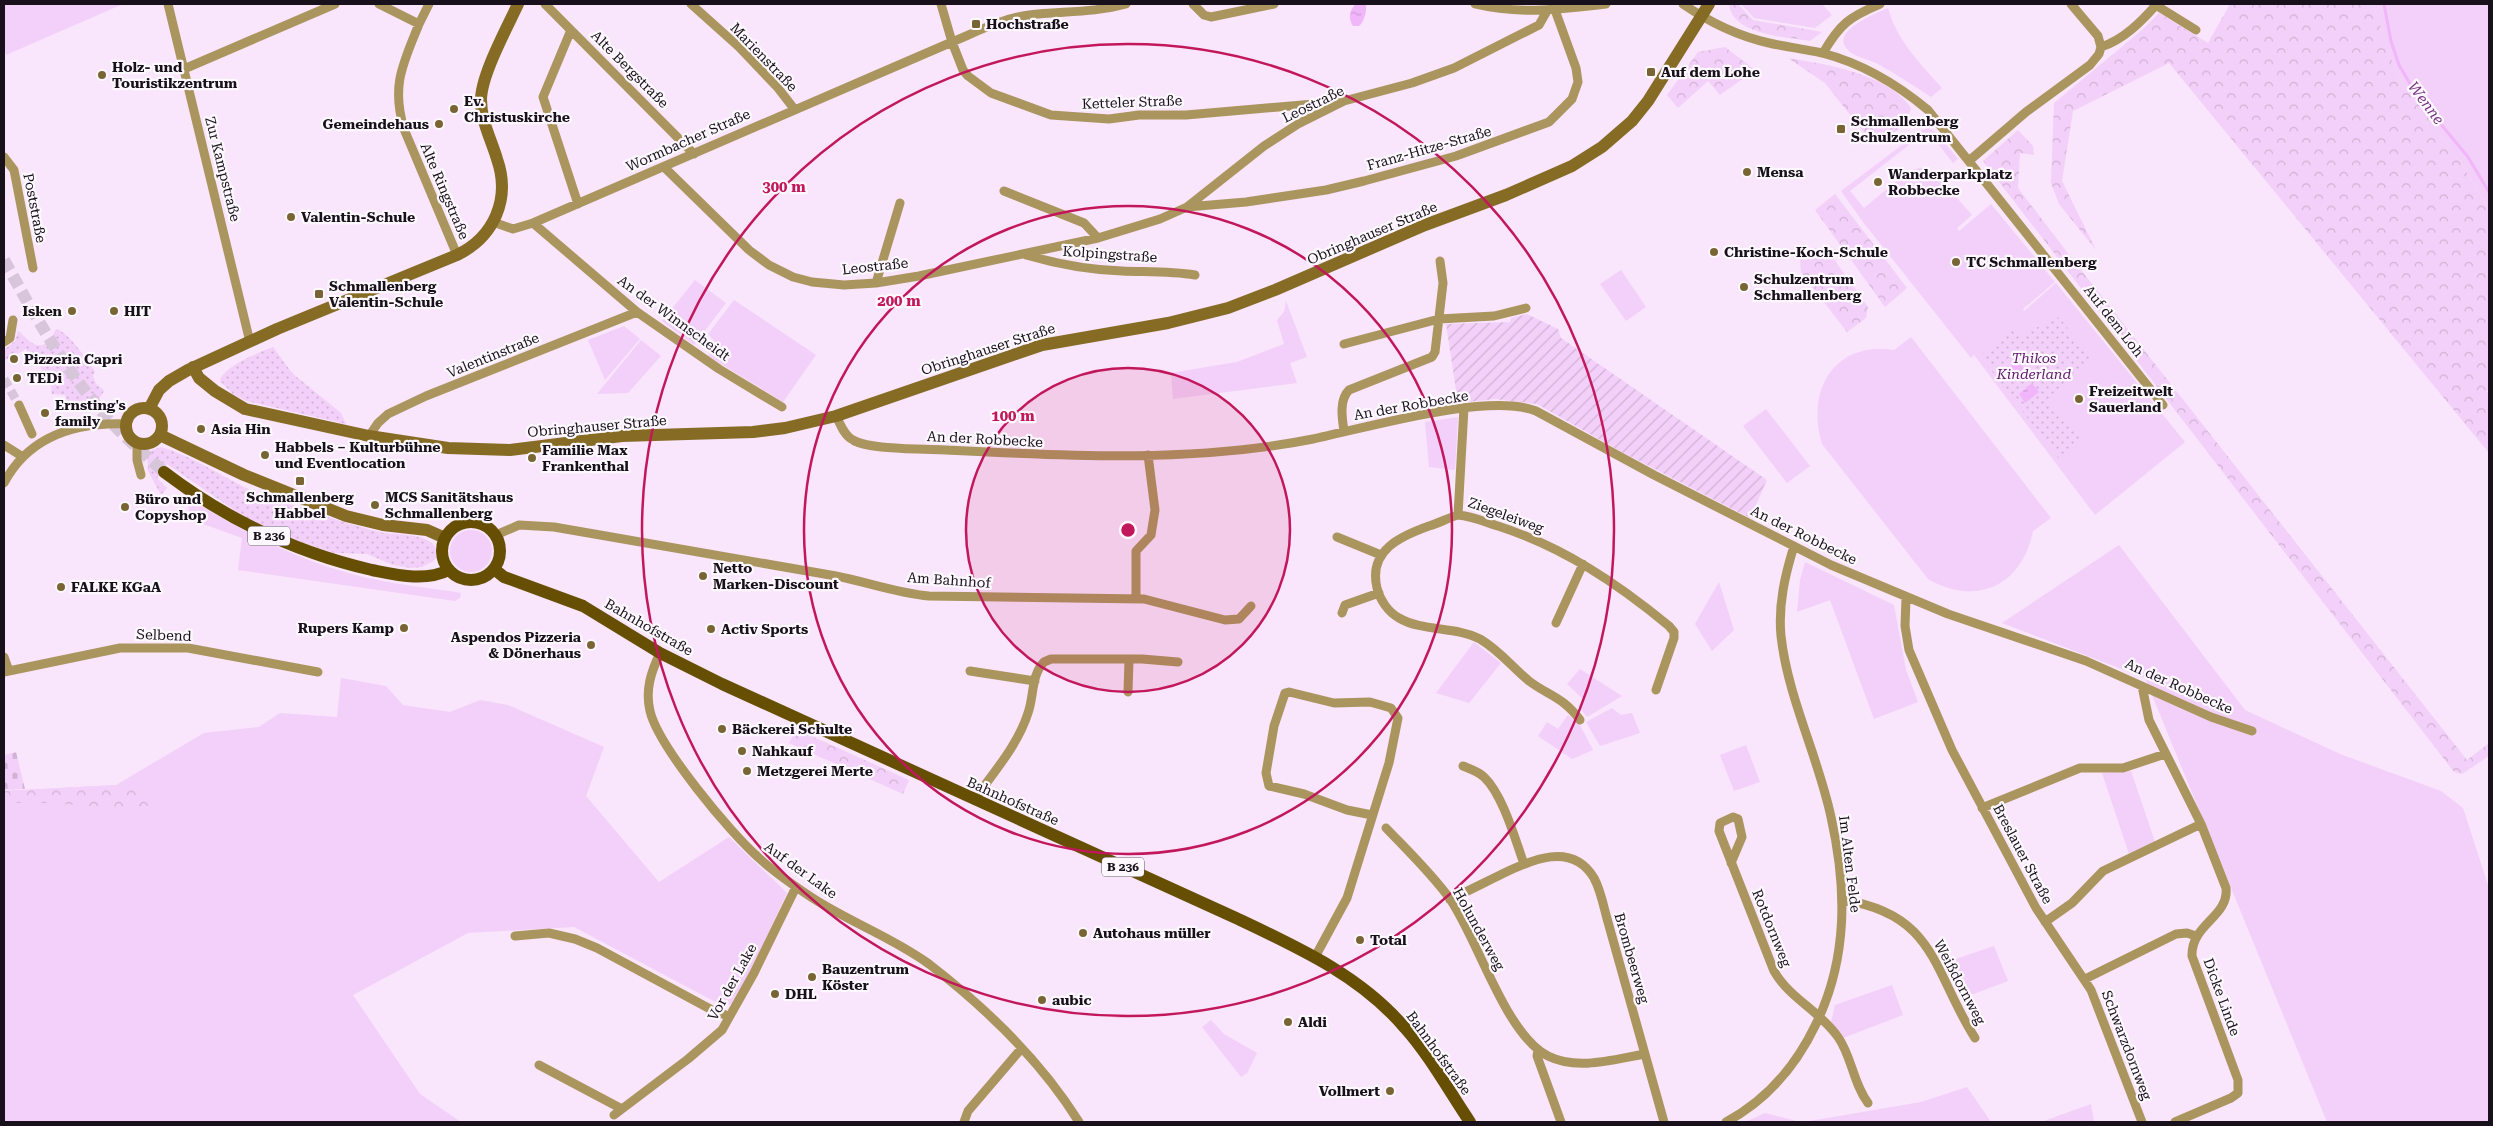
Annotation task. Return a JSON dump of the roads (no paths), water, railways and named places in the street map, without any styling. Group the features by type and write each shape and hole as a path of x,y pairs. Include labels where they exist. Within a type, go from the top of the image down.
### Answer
{"main road":[{"name":"B 236","path":"164,472 201,499 238,521 310,553 342,563 409,576 436,575 450,570"},
{"path":"473,522 488,526 496,535 500,552 494,568 481,578 464,579 450,570 443,554 445,538 457,526 473,522"},
{"name":"Bahnhofstraße","path":"494,568 504,577 583,606 660,653 722,684 1236,918 1315,957 1364,989 1406,1028 1470,1122"}],"street":[{"name":"Zur Kampstraße","path":"168,4 250,342"},
{"path":"184,69 335,4"},
{"path":"379,4 419,24"},
{"path":"398,14 402,4"},
{"name":"Alte Ringstraße","path":"429,4 399,75 400,110 404,129 457,255"},
{"path":"149,409 156,394 168,381 193,367 277,329 457,255 477,244 493,222 500,198 501,172 485,125 481,99 488,74 518,4"},
{"name":"Alte Bergstraße","path":"545,4 694,154"},
{"name":"Marienstraße","path":"691,4 739,47 778,88 794,110"},
{"name":"Ketteler Straße","path":"941,4 952,42 963,70 974,82 991,93 1051,115 1109,119 1344,101"},
{"name":"Wormbacher Straße","path":"493,222 513,229 533,223 952,42 1020,17 1101,10 1126,4"},
{"path":"1193,4 1204,15 1211,17 1274,4"},
{"path":"1476,4 1520,12 1606,4"},
{"path":"1683,4 1702,17"},
{"name":"Obringhauser Straße","path":"193,367 199,378 215,392 245,409 369,436 448,448 510,450 622,436 770,430 836,416 1042,345 1162,324 1228,308 1275,290 1425,225 1506,195 1560,172 1602,147 1632,121 1648,101 1709,4"},
{"path":"1823,53 1841,25 1854,16 1880,4"},
{"path":"1970,160 2026,112 2090,65 2099,54 2101,46 2098,36 2072,4"},
{"path":"2101,46 2110,44 2134,28 2155,4 2196,30"},
{"name":"Leostraße","path":"664,167 738,240 769,264 793,277 812,282 844,285 876,283 1024,254 1127,231 1187,207 1264,146 1298,124 1344,101 1412,83 1454,68 1539,25 1551,10"},
{"name":"Franz-Hitze-Straße","path":"1187,207 1246,202 1326,190 1456,156 1549,122 1572,100 1578,82 1576,68 1551,10"},
{"name":"Auf dem Loh","path":"1702,17 1751,38 1823,53 1872,73 1913,98 1928,110 1970,160 2163,405"},
{"path":"571,30 544,97 578,204"},
{"name":"Poststraße","path":"4,157 14,170 33,268"},
{"path":"1004,191 1084,223 1098,238"},
{"path":"876,283 900,203"},
{"name":"An der Winnscheidt","path":"533,223 637,312 719,369 782,407"},
{"name":"Kolpingstraße","path":"1024,254 1057,264 1121,271 1174,272 1195,275"},
{"name":"An der Robbecke","path":"1344,431 1342,419 1345,394 1354,387 1432,357 1435,352 1443,283 1440,261"},
{"path":"1344,344 1439,319 1494,316 1526,308"},
{"name":"Valentinstraße","path":"369,436 378,423 388,414 426,396 637,312"},
{"path":"4,342 10,338 13,320"},
{"path":"19,405 32,434"},
{"name":"An der Robbecke","path":"836,416 848,437 866,444 913,449 1086,457 1148,456 1241,449 1312,439 1464,408 1501,405 1529,408 1794,546 1906,598 2086,661 2211,717 2252,731"},
{"name":"Ziegeleiweg","path":"1464,408 1458,515 1509,530 1583,564 1611,581 1674,632 1674,638 1656,690"},
{"path":"149,409 161,420 160,435 147,444 136,442 128,435 127,424 132,413 138,410 149,409"},
{"path":"4,483 23,457 45,439 60,432 94,424 127,424"},
{"path":"160,435 244,475 346,516 383,525 427,530 445,538"},
{"path":"136,442 136,460 142,475"},
{"path":"4,445 23,457"},
{"path":"1136,598 1136,551 1151,535 1155,510 1148,456"},
{"path":"1458,515 1403,535 1390,544 1382,555 1376,568 1379,593 1389,610 1404,620 1461,632 1483,641 1503,656 1530,682 1565,702 1580,720"},
{"name":"Am Bahnhof","path":"496,535 518,525 554,527 836,576 878,584 910,594 929,596 1136,598 1224,620 1239,620 1250,606"},
{"path":"1338,537 1382,555"},
{"name":"Im Alten Felde","path":"1726,1122 1765,1095 1786,1074 1820,1015 1837,962 1843,923 1843,900 1831,816 1797,703 1781,635 1783,590 1794,546"},
{"path":"1556,623 1583,564"},
{"path":"1342,613 1345,605 1379,593"},
{"name":"Breslauer Straße","path":"1906,598 1905,626 1909,650 1952,750 2045,922 2072,903 2103,871 2201,824"},
{"name":"Selbend","path":"4,657 6,671 120,648 188,648 318,672"},
{"name":"Auf der Lake","path":"660,653 650,677 648,694 650,712 661,739 744,843 767,865 796,887 832,910 885,937 928,964 998,1024 1056,1088 1079,1122"},
{"path":"974,800 1005,756 1028,714 1040,666 1051,659 1129,660 1142,658 1178,662"},
{"path":"1128,692 1129,660"},
{"path":"970,671 1035,681"},
{"path":"2142,686 2146,713 2201,824 2226,888 2227,895 2219,910 2196,936"},
{"path":"1315,957 1347,898 1372,815 1396,735 1398,718 1391,708 1363,700 1342,703 1289,692 1283,695 1266,774 1269,786 1304,794 1347,810 1372,815"},
{"path":"1982,808 2080,768 2123,768 2165,754"},
{"path":"1463,766 1483,776 1499,799 1524,864"},
{"name":"Holunderweg","path":"1386,828 1450,900 1515,1023 1524,1036 1538,1050 1554,1059 1577,1063 1605,1061 1645,1054"},
{"name":"Brombeerweg","path":"1450,900 1524,864 1547,856 1569,857 1584,866 1594,878 1664,1122"},
{"name":"Rotdornweg","path":"1731,863 1774,970 1787,991 1820,1015 1839,1038 1859,1091 1868,1103"},
{"name":"Vor der Lake","path":"614,1115 716,1037 722,1030 728,1016 754,973 796,887"},
{"name":"Weißdornweg","path":"1843,900 1877,906 1892,913 1910,928 1936,961 1975,1038"},
{"name":"Schwarzdornweg","path":"2045,922 2085,979 2142,1122"},
{"path":"515,936 549,933 575,938 712,1010 728,1016"},
{"name":"Schwarzdornweg","path":"2085,979 2176,934 2187,933 2196,936"},
{"name":"Dicke Linde","path":"2175,1122 2235,1096 2239,1086 2193,963 2192,950 2196,936"},
{"path":"964,1122 968,1111 1021,1049"},
{"name":"Holunderweg","path":"1538,1050 1538,1056 1561,1122"},
{"path":"539,1065 622,1109"}],"water":[{"path":"1356,4 1366,4 1366,10 1359,26 1353,26 1350,17 1351,11"},
{"path":"2019,362 2022,363 2022,373 2015,374 2012,373 2011,366 2012,363"},
{"path":"2032,383 2039,392 2025,403 2019,394"}],"waterway":[{"name":"Wenne","path":"2384,4 2391,41 2399,65 2416,94 2468,157 2489,192"}],"tunnel":[{"path":"4,260 50,340 75,378 118,429 164,472"},
{"path":"4,379 19,405"}],"place":[{"name":"Hochstraße","path":"976,24"},
{"name":"Auf dem Lohe","path":"1651,72"},
{"name":"Holz- und Touristikzentrum","path":"102,75"},
{"name":"Ev. Christuskirche","path":"454,109"},
{"name":"Gemeindehaus","path":"439,124"},
{"name":"Schmallenberg Schulzentrum","path":"1841,129"},
{"name":"Mensa","path":"1747,172"},
{"name":"Wanderparkplatz Robbecke","path":"1878,182"},
{"name":"Valentin-Schule","path":"291,217"},
{"name":"Christine-Koch-Schule","path":"1714,252"},
{"name":"TC Schmallenberg","path":"1956,262"},
{"name":"Schulzentrum Schmallenberg","path":"1744,287"},
{"name":"Schmallenberg Valentin-Schule","path":"319,294"},
{"name":"Isken","path":"72,311"},
{"name":"HIT","path":"114,311"},
{"name":"Pizzeria Capri","path":"14,359"},
{"name":"TEDi","path":"17,378"},
{"name":"Freizeitwelt Sauerland","path":"2079,399"},
{"name":"Ernsting's family","path":"45,413"},
{"name":"Asia Hin","path":"201,429"},
{"name":"Habbels – Kulturbühne und Eventlocation","path":"265,455"},
{"name":"Familie Max Frankenthal","path":"532,458"},
{"name":"Schmallenberg Habbel","path":"300,481"},
{"name":"MCS Sanitätshaus Schmallenberg","path":"375,505"},
{"name":"Büro und Copyshop","path":"125,507"},
{"name":"Netto Marken-Discount","path":"703,576"},
{"name":"FALKE KGaA","path":"61,587"},
{"name":"Rupers Kamp","path":"404,628"},
{"name":"Activ Sports","path":"711,629"},
{"name":"Aspendos Pizzeria & Dönerhaus","path":"591,645"},
{"name":"Bäckerei Schulte","path":"722,729"},
{"name":"Nahkauf","path":"742,751"},
{"name":"Metzgerei Merte","path":"747,771"},
{"name":"Autohaus müller","path":"1083,933"},
{"name":"Total","path":"1360,940"},
{"name":"Bauzentrum Köster","path":"812,977"},
{"name":"DHL","path":"775,994"},
{"name":"aubic","path":"1042,1000"},
{"name":"Aldi","path":"1288,1022"},
{"name":"Vollmert","path":"1390,1091"}],"park label":[{"name":"Thikos Kinderland","path":"2034,366"}]}
